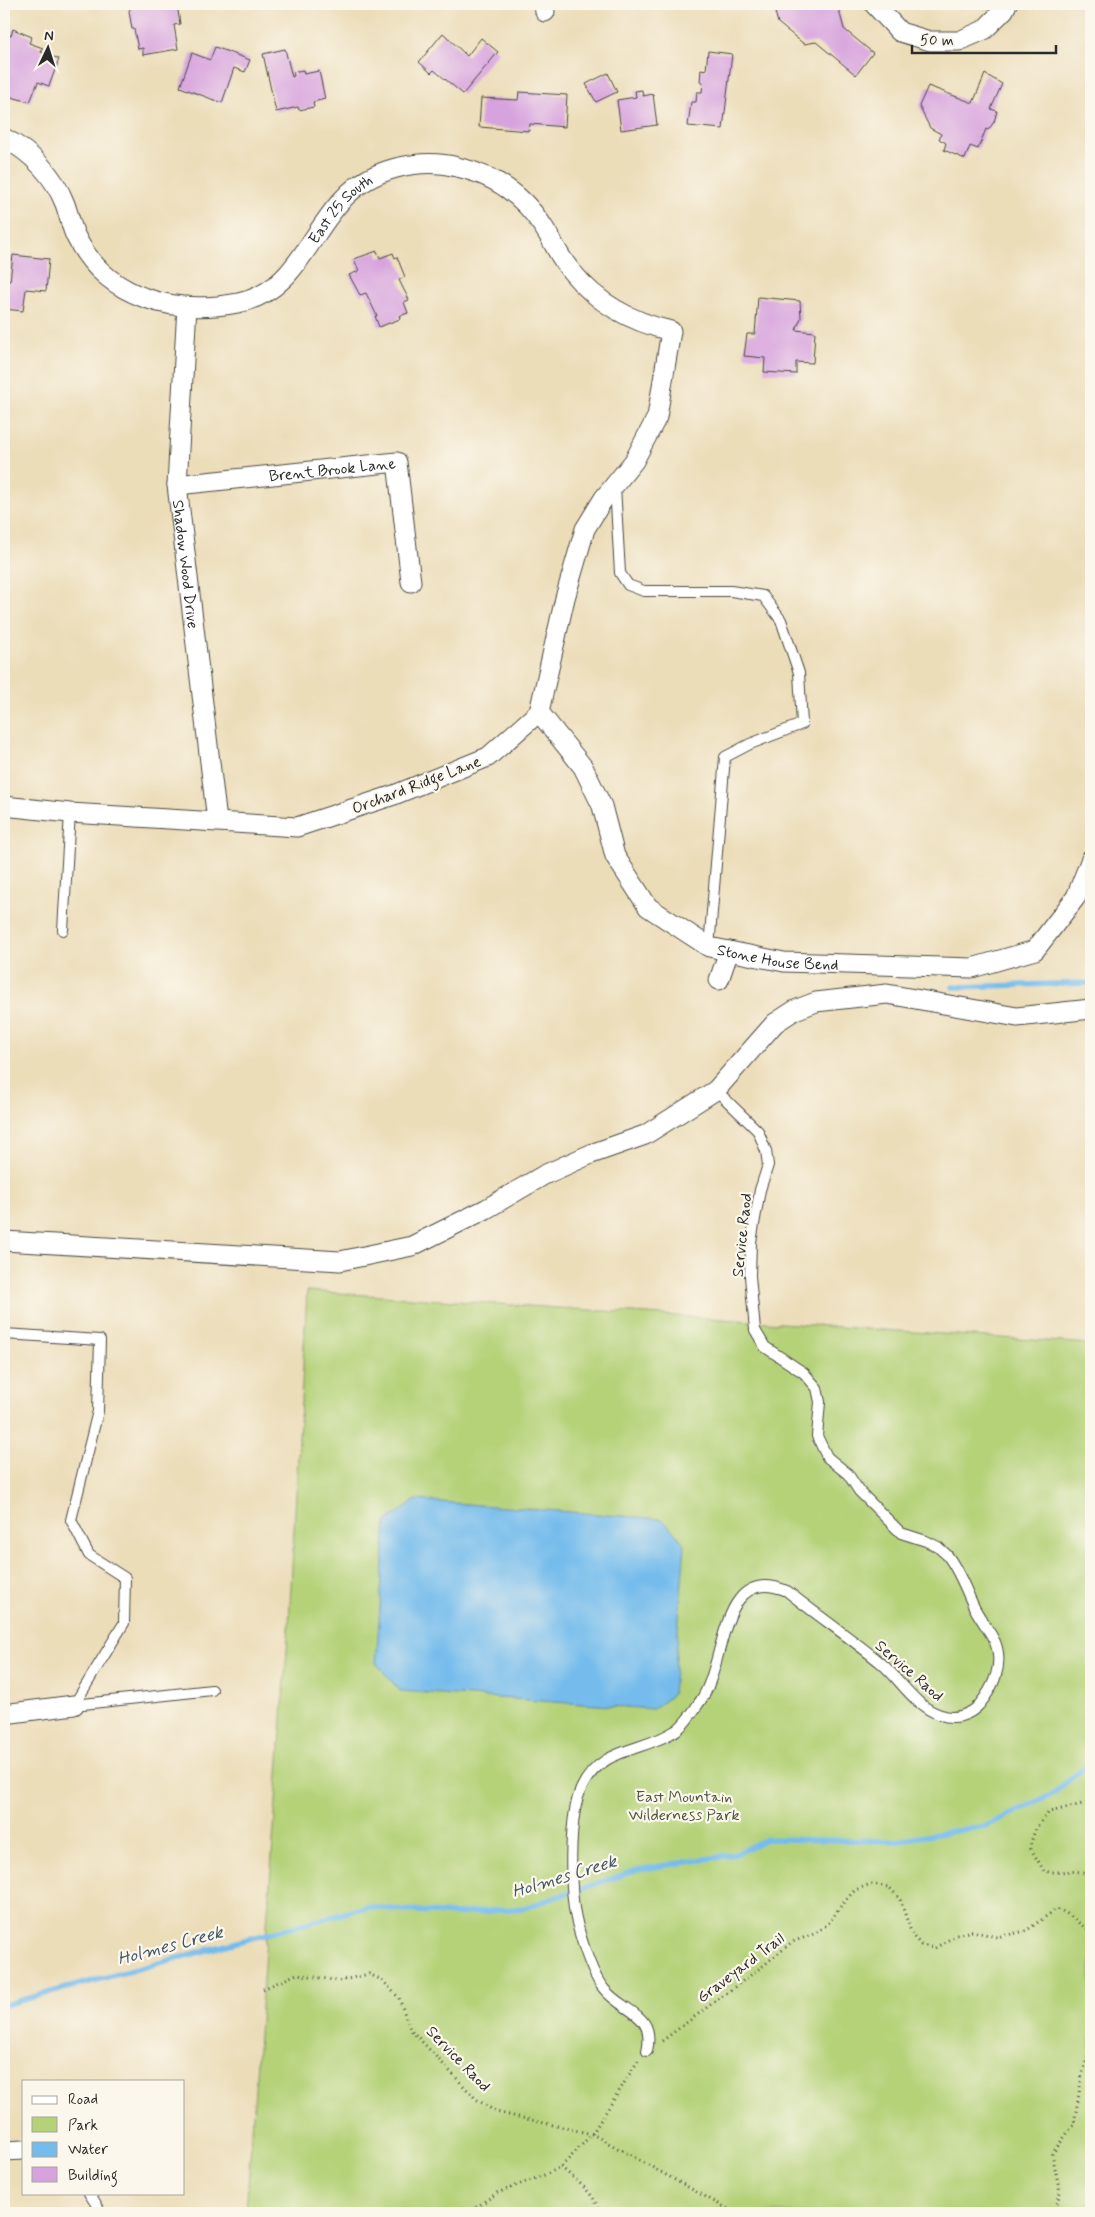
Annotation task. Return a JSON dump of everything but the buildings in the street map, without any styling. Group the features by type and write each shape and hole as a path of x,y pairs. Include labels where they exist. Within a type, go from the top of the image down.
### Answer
{"street":[{"path":"874,4 900,32 930,41 959,41 984,30 1004,10 1007,4"},
{"name":"East 25 South","path":"4,138 24,151 52,178 76,236 84,250 105,275 133,294 168,304 187,306 210,306 243,302 267,292 290,273 344,198 370,178 404,166 438,164 455,166 492,179 523,201 546,230 561,259 598,299 632,319 672,331 657,417 634,461 614,485"},
{"name":"Shadow Wood Drive","path":"187,306 177,485 217,821"},
{"name":"Brent Brook Lane","path":"177,485 397,462 411,582"},
{"path":"539,712 565,598 585,529 614,485"},
{"name":"Orchard Ridge Lane","path":"4,806 70,813 297,827 394,795 488,757 539,712"},
{"name":"Stone House Bend","path":"539,712 583,767 602,806 615,856 648,907 709,947 784,962 972,968 1035,950 1076,897 1091,859"},
{"path":"719,980 729,951"},
{"path":"4,1241 340,1261 412,1246 486,1209 544,1175 591,1154 645,1135 716,1090 775,1023 795,1010 816,1002 887,994 1017,1017 1091,1009"},
{"path":"4,1714 74,1705"},
{"path":"4,2151 22,2150"}],"lane":[{"path":"614,485 620,573 628,585 644,591 731,591 764,596 781,620 799,673 802,724 750,744 724,757 709,947"},
{"path":"63,930 70,813"},
{"name":"Service Raod","path":"647,2051 650,2038 646,2024 634,2012 618,2002 603,1989 589,1962 574,1910 572,1870 575,1811 581,1789 591,1773 601,1763 613,1755 666,1736 677,1730 687,1718 702,1698 710,1683 739,1598 752,1587 774,1586 787,1592 867,1652 884,1666 908,1693 941,1716 955,1718 969,1713 979,1705 990,1690 997,1674 999,1660 995,1642 974,1607 948,1554 926,1541 901,1533 859,1491 848,1474 827,1457 817,1436 820,1402 817,1388 804,1373 765,1347 755,1330 750,1276 751,1242 760,1190 768,1165 766,1150 758,1131 716,1090"},
{"path":"4,1334 100,1340 98,1411 71,1520 89,1554 126,1578 124,1623 74,1705"},
{"path":"74,1705 212,1690"},
{"path":"90,2194 98,2206 99,2213"}],"path":[{"path":"1091,1802 1049,1812 1036,1828 1031,1842 1031,1849 1044,1871 1051,1873 1069,1871 1088,1874 1091,1878"},
{"name":"Graveyard Trail","path":"561,2167 592,2134 632,2068 647,2051 764,1965 792,1942 814,1934 828,1924 855,1890 871,1884 888,1887 900,1899 912,1935 921,1945 935,1948 957,1935 972,1931 997,1937 1026,1931 1056,1909 1064,1911 1081,1927 1091,1931"},
{"name":"Service Raod","path":"263,1990 297,1974 339,1981 369,1974 382,1980 399,1998 410,2029 476,2099 496,2112 592,2134 730,2208 735,2213"},
{"path":"1055,2213 1060,2192 1052,2154 1074,2124 1082,2075 1091,2046"},
{"path":"468,2213 496,2193 561,2167 591,2195 598,2206 599,2213"}],"green space":[{"name":"East Mountain Wilderness Park","path":"307,1291 1091,1344 1091,2213 246,2213 289,1623"}],"water":[{"path":"415,1500 662,1519 685,1544 673,1694 653,1709 400,1691 376,1663 386,1522"}],"waterway":[{"path":"953,987 1091,983"},
{"name":"Holmes Creek","path":"4,2005 367,1907 455,1914 524,1908 637,1870 736,1854 766,1839 895,1841 986,1826 1051,1795 1091,1762"}]}
